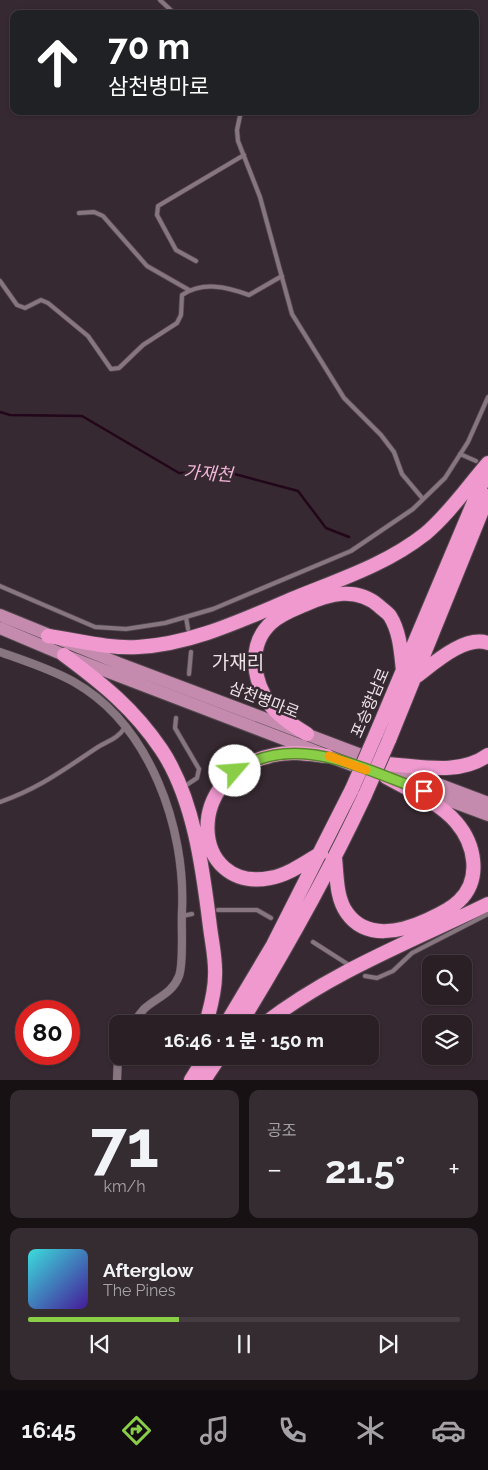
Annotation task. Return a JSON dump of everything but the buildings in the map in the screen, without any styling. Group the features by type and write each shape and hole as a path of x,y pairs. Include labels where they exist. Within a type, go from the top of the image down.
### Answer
{"highway":[{"path":"48,636 120,646 156,646 183,641 246,618 358,573 404,550 426,533 448,511 484,464"},
{"name":"포승향남로","path":"410,673 484,464"},
{"name":"포승향남로","path":"231,1015 273,945 352,789 382,737 488,496"},
{"path":"307,734 289,722 272,706 258,680 254,665 257,644 262,634 282,614 333,594 358,594 371,600 389,615 399,638 410,673 466,644 488,643"},
{"path":"64,656 125,703 163,751 178,782 194,830 206,893 214,966 214,995 208,1015"},
{"name":"포승향남로","path":"245,1015 283,953 335,858 365,795 382,737"},
{"path":"321,853 272,878 256,880 242,877 228,870 217,859 210,847 207,818 210,803 218,789 235,771 245,764 295,752 326,756"},
{"path":"386,771 459,768 488,756"},
{"path":"335,858 341,902 347,914 368,929 395,932 410,928 448,911 466,894 473,876 474,865 473,852 468,837 455,821 439,808 386,771"},
{"path":"276,1015 302,996 331,980 488,904"},
{"path":"186,1080 192,1065"},
{"path":"190,1080 200,1065"},
{"path":"207,1076 214,1065"},
{"path":"207,1076 217,1065"}],"main road":[{"name":"삼천병마로","path":"0,615 48,636 307,734 488,816"},
{"name":"삼천병마로","path":"0,628 64,656 326,756 386,771 488,803"}],"street":[{"path":"0,652 74,682 104,703 126,727 145,755 166,800 174,832 183,890 180,975 169,993 145,1008 139,1015"},
{"path":"118,1065 118,1080"}],"lane":[{"path":"160,0 171,10"},
{"path":"240,115 237,130 238,141 260,197 292,314 344,398 381,435 394,452 402,474 423,499"},
{"path":"196,261 176,250 157,215 158,206 244,155"},
{"path":"79,213 94,212 103,216 147,266 189,290"},
{"path":"0,282 17,305 25,308 41,300 48,303 88,336 111,369 120,368 144,345 177,324 181,315 182,296 189,290 205,286 220,286 249,295 282,276"},
{"path":"0,586 95,627 126,630 213,609 351,551 413,510 444,478 460,454 488,397"},
{"path":"460,454 484,464"},
{"path":"186,617 188,629"},
{"path":"189,674 192,659 191,652"},
{"path":"176,718 175,728 199,769 196,778 188,784"},
{"path":"0,802 29,792 50,780 116,738 126,727"},
{"path":"218,910 257,910 271,918"},
{"path":"182,916 192,914"},
{"path":"365,976 377,978 393,971 412,954 488,914"},
{"path":"313,942 349,966"}],"waterway":[{"name":"가재천","path":"0,412 10,415 82,416 179,473 227,472 298,491 326,528 349,537"}],"slow traffic":[{"path":"329,756 366,770"}],"district":[{"name":"가재리","path":"238,662"}],"route":[{"path":"235,771 245,764 258,759 274,754 295,752 326,756 424,791"}]}
